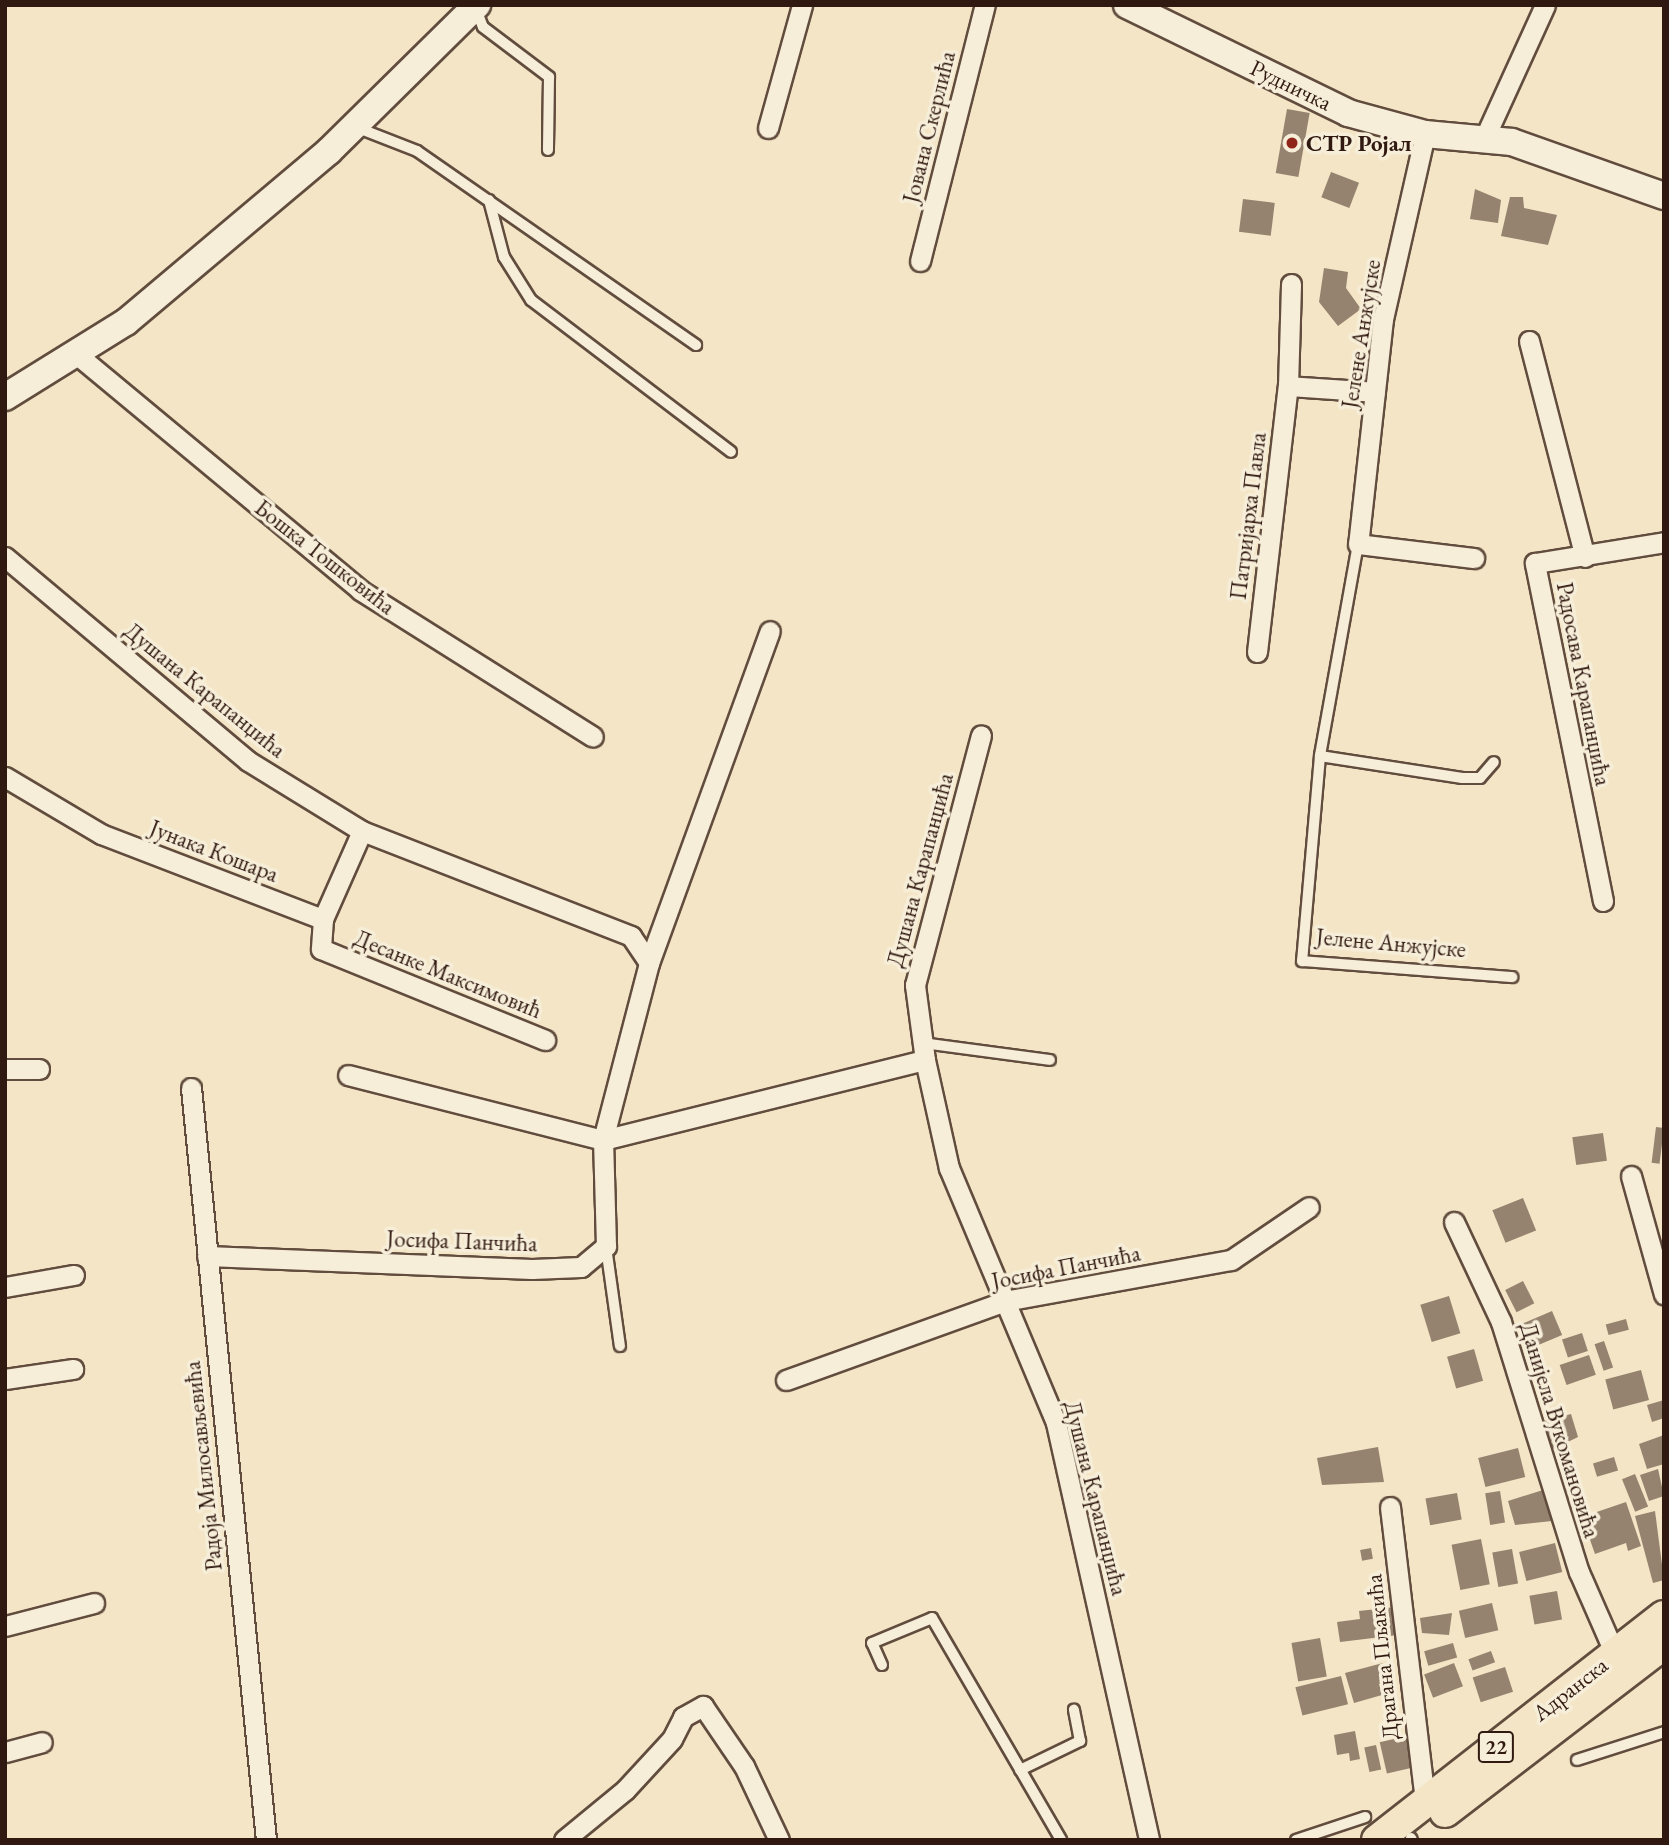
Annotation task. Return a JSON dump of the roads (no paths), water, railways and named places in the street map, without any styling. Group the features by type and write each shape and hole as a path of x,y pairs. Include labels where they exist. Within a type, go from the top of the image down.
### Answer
{"main road":[{"name":"Адранска","path":"1622,1663 1664,1616"},
{"name":"Адранска","path":"1371,1828 1426,1802 1622,1663 1664,1644"},
{"path":"1622,1663 1664,1661"},
{"name":"22","path":"1411,1839 1622,1663"}],"street":[{"path":"768,128 802,5"},
{"name":"Јована Скерлића","path":"920,261 985,5"},
{"name":"Рудничка","path":"1127,5 1348,113 1425,134 1512,142 1664,196"},
{"path":"1484,139 1545,5"},
{"path":"5,397 126,322 355,126 477,7"},
{"name":"Јелене Анжујске","path":"1358,544 1383,319 1425,134"},
{"name":"Патријарха Павла","path":"1257,652 1287,386 1291,284"},
{"path":"1529,341 1585,557"},
{"name":"Бошка Тошковића","path":"75,353 360,590 593,737"},
{"path":"1287,386 1375,393"},
{"name":"Радосава Карапанџића","path":"1603,901 1535,563 1585,557 1664,541"},
{"path":"1358,544 1474,558"},
{"name":"Душана Карапанџића","path":"5,557 248,761 362,831 631,936 649,963"},
{"path":"606,1246 603,1140 649,963 770,631"},
{"name":"Душана Карапанџића","path":"981,736 915,985 924,1051 949,1168 1056,1423 1149,1840"},
{"name":"Јунака Кошара","path":"5,778 101,834 323,919"},
{"path":"323,919 362,831"},
{"name":"Десанке Максимовић","path":"323,919 321,949 545,1040"},
{"path":"348,1075 603,1140 924,1051"},
{"path":"5,1069 39,1069"},
{"name":"Радоја Милосављевића","path":"191,1088 266,1840"},
{"path":"1631,1175 1664,1294"},
{"name":"Јосифа Панчића","path":"786,1380 1005,1301 1231,1260 1309,1207"},
{"name":"Данијела Вукомановића","path":"1454,1222 1500,1322 1579,1572 1622,1663"},
{"name":"Јосифа Панчића","path":"207,1256 532,1269 581,1267 606,1246"},
{"path":"5,1287 74,1275"},
{"path":"5,1379 73,1370"},
{"name":"Драгана Пљакића","path":"1390,1507 1426,1802"},
{"path":"5,1626 94,1603"},
{"path":"564,1840 625,1790 672,1739 683,1717 702,1706 744,1766 779,1840"},
{"path":"5,1752 42,1742"}],"lane":[{"path":"477,7 483,27 549,77 548,150"},
{"path":"355,126 417,151 696,345"},
{"path":"489,200 504,257 531,300 731,452"},
{"name":"Јелене Анжујске","path":"1358,544 1320,757 1302,961 1512,977"},
{"path":"1320,757 1462,778 1480,778 1494,762"},
{"path":"924,1051 1050,1060"},
{"path":"606,1246 620,1346"},
{"path":"883,1665 872,1643 932,1618 1061,1840"},
{"path":"1020,1770 1080,1741 1074,1710"},
{"path":"1577,1760 1664,1732"},
{"path":"1296,1840 1371,1828"}],"place":[{"name":"СТР Ројал","path":"1292,143"}]}
